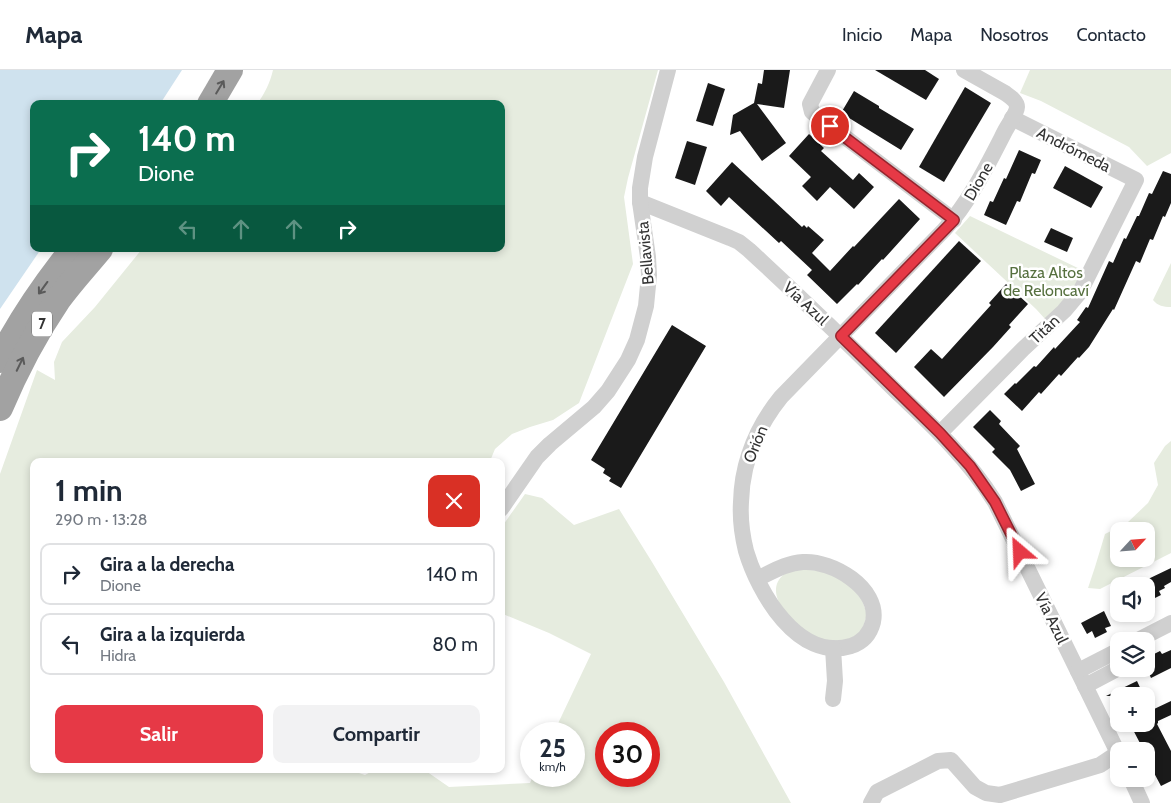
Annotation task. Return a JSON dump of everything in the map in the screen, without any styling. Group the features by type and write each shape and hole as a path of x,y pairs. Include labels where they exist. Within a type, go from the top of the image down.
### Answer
{"highway":[{"path":"192,100 210,70"},
{"path":"212,100 230,70"},
{"name":"7","path":"0,360 35,300 71,252"},
{"name":"7","path":"0,408 22,359 46,318 98,252"}],"street":[{"name":"Bellavista","path":"505,502 536,458 594,407 608,391 637,340 648,291 648,257 640,202 640,188 645,157 668,70"},
{"path":"828,70 810,104 812,112 954,220"},
{"name":"Andrómeda","path":"964,70 1005,92 1014,111 1136,180"},
{"name":"Dione","path":"841,336 954,220 984,172 1014,111"},
{"name":"Titán","path":"940,433 1023,349 1064,311 1080,292 1136,180"},
{"name":"Vía Azul","path":"640,202 739,242 841,336 940,433 970,466 995,502 1112,742"},
{"name":"Orión","path":"833,648 810,641 795,633 778,613 757,579 746,550 741,518 741,501 749,453 754,438 762,424 781,397 841,336"},
{"path":"757,579 789,564 808,562 839,570 852,578 863,590 870,602 873,620 869,633 862,640 849,646 833,648 835,681 833,699"},
{"path":"1155,633 1171,623"},
{"path":"1078,671 1110,655"},
{"path":"1085,686 1110,673"},
{"path":"871,803 877,792 938,761 951,760 975,787 986,793 1016,797 1100,765 1110,759"},
{"path":"1134,787 1142,803"}],"green space":[{"path":"273,70 658,70 624,197 633,264 579,403 553,420 512,434 495,449 491,458 30,458 30,773 359,773 365,775 369,773 429,773 449,787 520,783 520,787 585,787 585,722 559,722 591,654 549,633 505,615 505,522 525,494 542,498 574,525 619,509 724,682 791,803 0,803 0,474 37,370 55,380 54,362 62,342 95,307 140,252 505,252 505,100 260,100"},
{"path":"1030,70 1171,70 1171,153 1147,166 1129,147 1041,101 1020,93"},
{"name":"Plaza Altos de Reloncaví","path":"970,216 1082,270 1081,280 1046,320 955,233"},
{"path":"1171,263 1171,307 1166,307 1159,305 1153,300"},
{"path":"1171,441 1171,553 1155,561 1155,522 1128,522 1148,503 1158,485 1154,463 1165,446"},
{"path":"1110,532 1110,568 1141,568 1124,577 1110,577 1110,584 1100,589 1088,588 1105,534"},
{"path":"796,569 824,571 849,584 862,600 867,614 862,631 854,637 847,639 829,640 816,637 791,619 784,611 776,593 777,584 782,576"}],"water":[{"path":"0,70 182,70 163,100 30,100 30,252 39,252 0,309"}],"building":[{"path":"764,70 790,70 784,108 757,104 786,143 762,161 740,131 730,135 733,115 754,103 758,83 762,84"},
{"path":"875,70 925,70 939,79 926,100"},
{"path":"708,83 725,89 713,126 696,121"},
{"path":"965,87 991,103 944,182 919,167"},
{"path":"854,91 914,129 901,150 841,113"},
{"path":"809,134 824,148 821,151 853,180 859,173 874,187 854,209 830,187 817,201 802,186 811,177 789,156"},
{"path":"687,141 707,147 695,185 675,178"},
{"path":"1019,150 1041,160 1035,174 1032,173 1020,202 1017,201 1006,225 984,215 990,201 993,202 1004,178 1006,179"},
{"path":"732,162 802,227 804,225 807,228 808,226 824,240 812,253 830,271 899,199 920,219 883,260 837,304 807,275 812,270 781,241 779,243 729,197 721,206 706,191"},
{"path":"1065,166 1103,187 1091,208 1053,188"},
{"path":"1163,171 1171,174 1171,203 1165,217 1163,216 1153,240 1150,239 1140,263 1136,261 1114,310 1089,347 1079,358 1061,376 1059,374 1041,394 1039,392 1022,411 1004,394 1034,366 1036,367 1054,347 1055,349 1080,322 1077,320 1086,307 1088,308 1109,261 1113,263 1124,238 1126,239 1149,193 1152,194"},
{"path":"1051,228 1073,238 1067,252 1044,242"},
{"path":"959,241 981,261 896,353 875,333"},
{"path":"1006,284 1028,304 993,347 944,397 914,367 931,349 942,359 991,305 989,303"},
{"path":"672,325 706,346 621,488 609,481 611,478 603,473 605,469 591,460"},
{"path":"990,410 1001,421 999,424 1020,446 1017,449 1035,484 1021,491 1010,470 992,452 995,449 973,427"},
{"path":"1171,568 1171,582 1159,591 1161,595 1155,598 1155,577 1152,577"},
{"path":"1104,611 1111,626 1105,628 1107,632 1095,638 1092,631 1087,634 1081,623"},
{"path":"1171,650 1171,668 1155,676 1155,654 1160,651 1162,654"},
{"path":"1137,681 1140,687 1125,687"},
{"path":"1171,701 1171,715 1158,721 1157,724 1171,751 1171,781 1161,786 1155,775 1155,742 1139,742 1134,732 1155,732 1155,709"}],"route":[{"path":"830,126 954,220 841,336 940,433 970,466 995,502 1020,552"}]}
